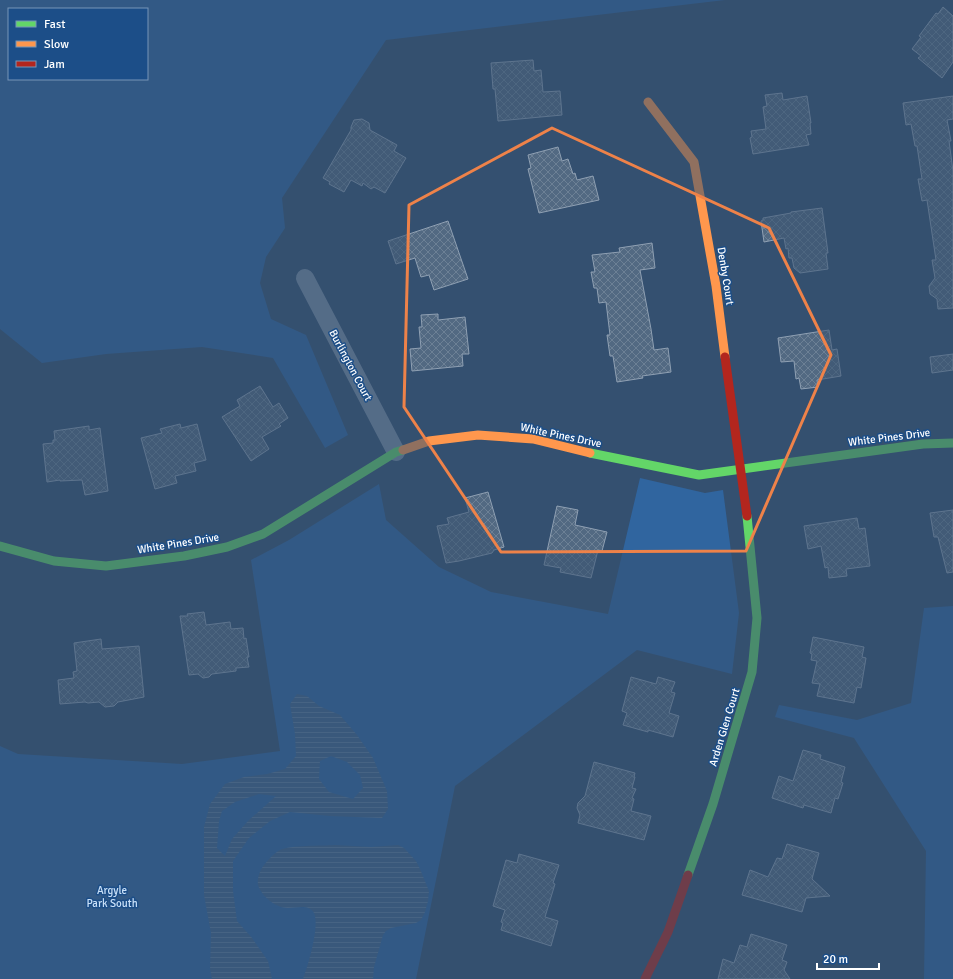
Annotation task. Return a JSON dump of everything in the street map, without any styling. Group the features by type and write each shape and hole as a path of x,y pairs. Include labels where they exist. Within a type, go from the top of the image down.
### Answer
{"street":[{"name":"Denby Court","path":"648,102 694,162 716,286 741,469"},
{"name":"Burlington Court","path":"305,278 396,452"},
{"name":"White Pines Drive","path":"0,546 54,561 106,566 184,556 227,547 263,534 396,452 429,441 478,435 533,439 589,453 699,475 923,444 953,443"},
{"name":"Arden Glen Court","path":"645,979 668,932 708,819 752,672 757,618 741,469"}],"highlighted area":[{"path":"552,128 769,228 831,355 746,551 501,552 404,407 409,205"}],"green space":[{"path":"0,0 725,0 386,40 282,198 285,228 266,257 260,283 271,319 306,335 348,435 325,448 273,358 202,347 106,354 42,363 0,329"},
{"name":"Argyle Park South","path":"640,478 705,493 723,490 739,613 732,674 637,650 455,786 416,979 0,979 0,746 18,754 182,764 280,751 251,560 289,540 379,484 386,520 439,567 491,592 608,614"},
{"path":"953,606 953,979 924,979 926,851 854,738 775,717 779,705 857,720 911,703 924,608"}],"shaded area":[{"path":"297,694 307,696 319,706 340,715 357,735 373,758 387,791 388,809 382,818 330,816 290,812 270,821 249,838 233,861 233,891 237,921 252,938 268,961 272,979 212,979 210,969 211,933 204,895 204,827 210,804 225,784 244,777 267,774 285,769 296,756 295,734 290,704","holes":["331,756 347,762 360,775 363,788 353,799 329,792 319,779 320,761","259,794 276,796 248,821 232,839 225,856 217,848 219,821 222,811 235,802"]},
{"path":"335,845 371,847 398,845 404,848 416,861 429,891 425,912 421,920 416,923 391,928 383,935 374,967 373,979 303,979 310,956 316,927 314,913 306,907 283,908 274,904 266,898 258,885 258,877 263,867 275,853 280,850 298,846"}],"building":[{"path":"943,7 953,16 953,62 942,78 918,58 921,56 912,49 921,37 919,36 936,13 938,14"},
{"path":"533,60 534,71 541,70 543,92 560,91 562,115 498,121 491,63"},
{"path":"782,93 783,100 807,96 811,123 811,134 806,135 809,145 753,154 750,138 752,137 751,131 766,129 763,107 767,106 765,95"},
{"path":"953,96 953,119 947,120 951,141 949,141 953,171 953,308 938,309 937,299 930,294 929,286 935,278 932,260 936,260 927,200 922,201 918,179 922,179 917,146 915,146 911,124 906,125 903,103"},
{"path":"362,119 369,123 370,130 397,145 394,151 406,158 385,193 374,187 371,189 363,183 362,186 351,180 344,192 329,184 330,182 323,178 351,130 354,120"},
{"path":"558,147 562,161 568,159 573,174 575,173 577,180 593,176 599,200 539,213 528,169 531,168 528,155"},
{"path":"822,208 828,253 826,253 828,269 800,273 794,268 792,258 789,258 788,248 786,249 784,238 764,242 761,221 763,218 791,212"},
{"path":"448,221 468,279 434,290 429,275 421,277 415,258 396,264 388,241"},
{"path":"652,243 655,268 640,270 654,350 668,348 671,372 642,376 643,378 617,382 613,356 610,356 607,335 610,335 606,302 599,303 597,288 594,288 591,272 595,272 592,255 620,252 619,248"},
{"path":"438,314 438,320 465,317 469,354 462,354 463,366 412,371 410,349 421,348 419,327 422,327 421,315"},
{"path":"829,330 832,350 837,349 841,376 817,380 818,387 801,389 799,378 796,379 794,361 781,362 778,338"},
{"path":"953,354 953,370 932,373 930,357"},
{"path":"260,386 273,407 279,403 288,418 279,424 281,426 262,437 269,449 251,461 222,417 240,406 237,400"},
{"path":"180,424 181,428 197,424 206,460 194,463 196,471 175,476 177,483 155,489 141,438 162,433 160,429"},
{"path":"89,426 89,430 100,428 108,491 85,495 82,480 60,480 47,482 43,444 53,443 53,440 55,440 54,431"},
{"path":"488,492 504,547 494,550 492,553 446,563 437,526 449,524 447,518 469,512 465,498"},
{"path":"557,506 578,510 575,525 607,532 602,551 598,550 591,578 560,572 561,568 544,565"},
{"path":"953,510 953,572 947,573 938,537 934,537 930,513"},
{"path":"857,518 859,529 865,528 870,566 846,569 847,576 829,578 828,567 825,568 821,546 808,549 804,526"},
{"path":"204,612 206,625 230,622 231,629 243,628 244,639 246,638 249,657 247,657 249,667 236,668 236,671 212,674 209,677 203,678 198,674 189,675 180,616 188,616 187,614"},
{"path":"813,637 864,647 862,657 866,658 861,688 857,687 854,703 817,696 820,684 812,683 817,661 811,660 812,654 810,653"},
{"path":"101,639 102,649 139,646 144,697 118,702 114,706 105,707 99,702 60,704 58,680 74,678 73,672 77,671 74,643"},
{"path":"631,677 656,684 658,677 675,682 671,692 675,693 669,713 679,716 673,737 623,725 627,713 622,711"},
{"path":"803,750 821,755 820,759 845,767 841,782 843,783 838,799 835,798 831,813 804,805 803,808 772,798 779,776 793,781"},
{"path":"594,762 635,773 632,788 636,789 632,798 634,799 631,811 651,816 644,840 578,823 580,815 577,808 578,803 585,796"},
{"path":"787,844 819,853 812,879 830,896 806,898 802,912 742,895 750,870 768,877 777,858 782,859"},
{"path":"519,854 559,865 545,917 558,921 551,946 501,930 503,923 501,922 505,910 493,906 506,860 517,863"},
{"path":"751,934 787,945 782,960 787,962 784,970 790,979 718,979 723,959 734,963 740,945 747,947"}],"traffic: fast":[{"path":"590,453 699,475 923,444 953,443"},
{"path":"0,546 54,561 106,566 184,556 227,547 263,534 396,452 403,450"},
{"path":"688,875 713,804 752,672 757,618 747,516"}],"traffic: slow":[{"path":"648,102 694,162 716,286 725,357"},
{"path":"403,450 429,441 478,435 533,439 590,453"}],"traffic: jam":[{"path":"725,357 747,516"},
{"path":"645,979 668,932 688,875"}]}
